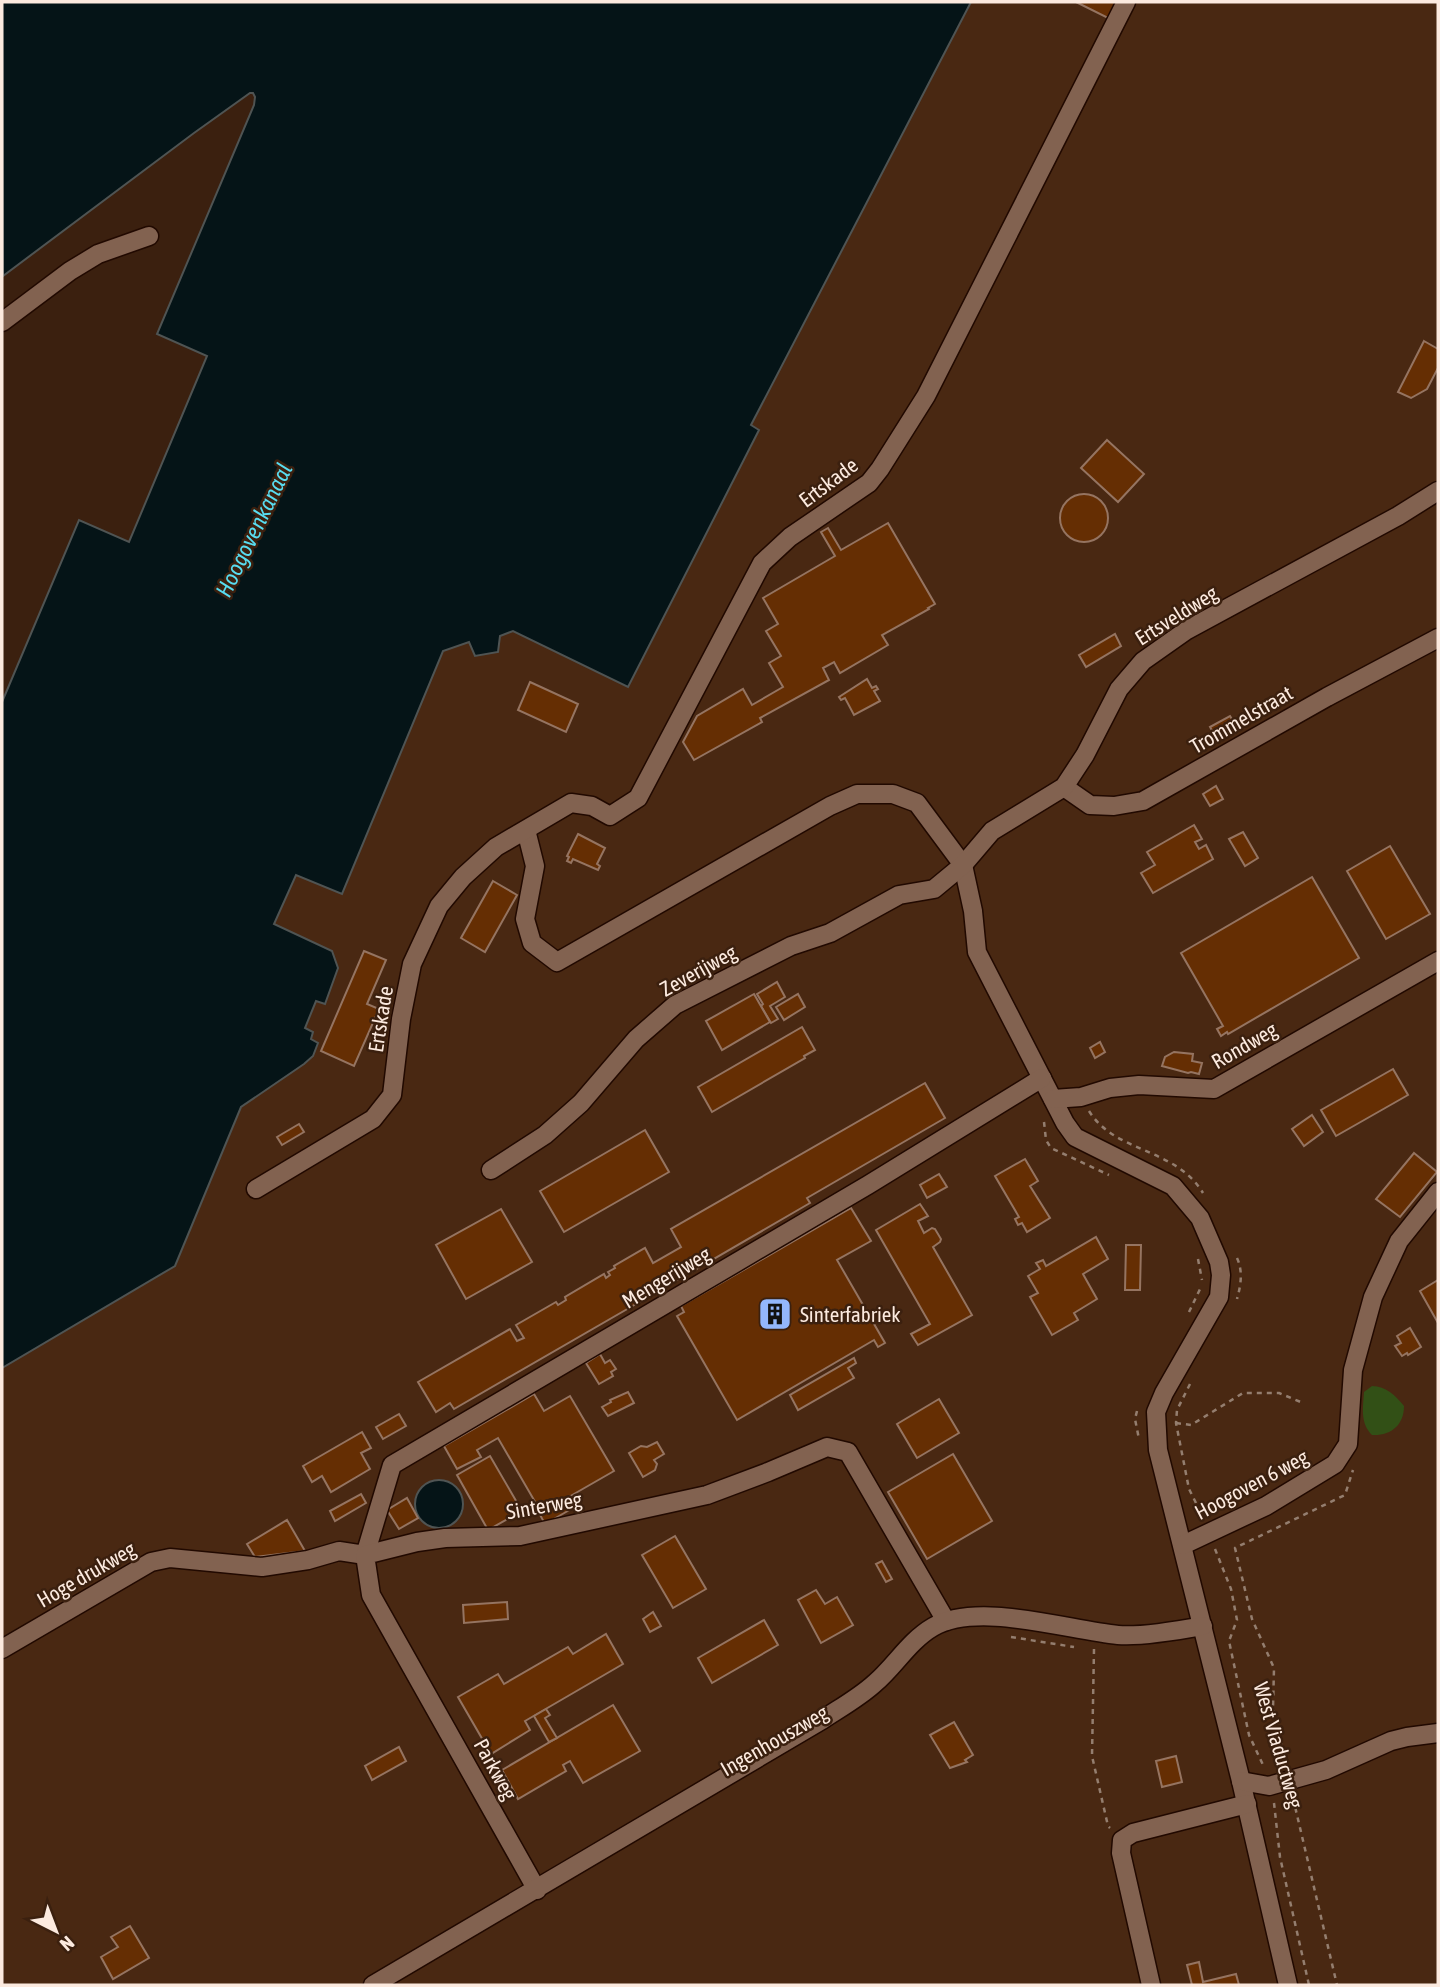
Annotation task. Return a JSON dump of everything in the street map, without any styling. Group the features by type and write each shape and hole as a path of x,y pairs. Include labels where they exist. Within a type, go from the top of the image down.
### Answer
{"street":[{"name":"Ertskade","path":"256,1189 373,1119 392,1095 401,1019 412,964 439,906 463,877 496,847 571,803 592,806 610,816 638,798 762,563 790,537 869,483 880,469 926,396 1126,2"},
{"path":"2,322 70,271 98,254 149,236"},
{"name":"Ertsveldweg","path":"963,865 992,831 1064,786 1084,755 1119,689 1143,661 1187,630 1438,491"},
{"name":"Trommelstraat","path":"1064,786 1090,804 1114,806 1143,801 1438,638"},
{"path":"526,830 535,866 525,919 532,943 557,961 830,806 857,794 893,794 917,803 963,865 973,911 977,952 1053,1099"},
{"name":"Zeverijweg","path":"491,1170 545,1135 581,1103 636,1039 675,1005 791,946 830,933 899,895 934,889 963,865"},
{"name":"Rondweg","path":"1053,1099 1081,1097 1110,1088 1139,1086 1214,1089 1438,961"},
{"name":"Mengerijweg","path":"365,1555 392,1465 856,1192 1042,1078"},
{"name":"West Viaductweg","path":"1053,1099 1075,1137 1173,1186 1200,1218 1219,1262 1222,1275 1219,1297 1164,1393 1156,1412 1158,1450 1247,1804 1288,1985"},
{"name":"Hoogoven 6 weg","path":"1183,1545 1266,1506 1335,1464 1348,1444 1353,1370 1373,1297 1399,1241 1438,1192"},
{"name":"Sinterweg","path":"365,1555 445,1538 520,1536 707,1495 827,1447 848,1452 946,1621"},
{"name":"Hoge drukweg","path":"2,1649 151,1562 170,1558 262,1567 308,1560 339,1551 365,1555"},
{"name":"Parkweg","path":"365,1555 371,1595 537,1890"},
{"name":"Ingenhouszweg","path":"373,1985 822,1720 875,1684 922,1634 946,1621 989,1616 1121,1635 1203,1626"},
{"path":"1241,1781 1269,1786 1326,1770 1391,1741 1438,1733"},
{"path":"1151,1985 1121,1853 1122,1840 1133,1833 1247,1804"}],"path":[{"path":"1053,1099 1044,1120 1046,1140 1051,1148 1116,1178"},
{"path":"1234,1250 1240,1266 1241,1284 1237,1302"},
{"path":"1196,1251 1202,1276"},
{"path":"1196,1374 1177,1410 1176,1423 1191,1425 1243,1393 1279,1393 1303,1403"},
{"name":"West Viaductweg","path":"1176,1423 1189,1489 1210,1532 1217,1559 1231,1589 1237,1620 1229,1641 1249,1735 1264,1768 1278,1822 1280,1857 1309,1985"},
{"path":"1336,1985 1273,1708 1273,1668 1252,1619 1235,1548 1345,1495 1356,1460"},
{"path":"1007,1636 1082,1648"},
{"path":"1094,1649 1092,1756 1108,1826 1122,1840"}],"shaded area":[{"path":"830,2 1438,2 1438,1985 2,1985 2,1311 239,934 397,702"}],"green space":[{"path":"1372,1386 1394,1395 1404,1406 1399,1424 1385,1434 1372,1435 1364,1420 1364,1392"}],"water":[{"name":"Hoogovenkanaal","path":"2,2 971,2 751,425 759,430 628,687 513,631 500,636 498,652 475,656 469,642 443,651 342,894 296,875 274,924 332,951 338,968 325,1004 316,1001 305,1028 313,1032 311,1039 318,1043 313,1056 241,1107 175,1266 2,1368 2,702 79,520 129,542 207,356 157,334 254,105 255,97 250,93 3,276"},
{"path":"439,1480 456,1487 463,1504 456,1521 439,1528 422,1521 415,1504 422,1487"}],"building":[{"path":"1076,2 1119,2 1110,19"},
{"path":"1424,341 1438,349 1438,368 1427,389 1411,398 1398,392"},
{"path":"1107,440 1144,474 1118,502 1081,468"},
{"path":"1084,494 1101,501 1108,518 1101,535 1084,542 1067,535 1060,518 1067,501"},
{"path":"888,523 935,604 882,635 888,645 840,673 834,662 823,668 829,680 760,718 762,722 694,760 683,742 697,716 743,689 752,705 783,687 769,663 781,656 766,631 778,624 763,598 835,556 821,532 828,528 841,550"},
{"path":"1115,634 1121,646 1086,667 1079,655"},
{"path":"867,679 872,688 876,686 878,689 874,691 880,701 854,715 845,698 841,700 839,697"},
{"path":"530,682 578,704 566,732 518,710"},
{"path":"1230,716 1238,729 1218,741 1210,727"},
{"path":"1216,786 1223,799 1210,806 1203,794"},
{"path":"1194,825 1202,839 1195,842 1199,849 1206,845 1213,859 1153,893 1141,873 1155,865 1147,852"},
{"path":"1243,832 1258,858 1245,866 1229,839"},
{"path":"578,834 605,848 597,864 600,866 598,870 573,859 571,863 567,861"},
{"path":"1390,846 1430,914 1386,939 1347,871"},
{"path":"1312,877 1359,958 1221,1036 1217,1029 1223,1026 1181,953"},
{"path":"493,881 517,895 485,952 461,938"},
{"path":"364,951 386,960 367,1004 379,1009 354,1066 321,1051"},
{"path":"777,982 785,997 770,1006 778,1019 771,1023 757,994"},
{"path":"754,994 770,1022 722,1050 706,1021"},
{"path":"798,994 805,1007 784,1020 776,1007"},
{"path":"802,1027 815,1050 712,1112 698,1087"},
{"path":"1100,1042 1105,1052 1095,1058 1090,1048"},
{"path":"1174,1052 1193,1054 1192,1061 1202,1063 1199,1074 1162,1066 1165,1057"},
{"path":"1393,1069 1408,1095 1336,1136 1321,1110"},
{"path":"925,1083 945,1118 807,1198 810,1203 681,1278 454,1409 450,1403 436,1412 418,1382 510,1329 517,1341 524,1338 516,1325 556,1302 558,1305 566,1300 565,1297 604,1274 606,1278 614,1266 645,1248 653,1263 681,1247 671,1229"},
{"path":"1312,1115 1323,1132 1304,1146 1292,1129"},
{"path":"299,1124 304,1132 282,1145 277,1137"},
{"path":"645,1130 669,1172 564,1232 540,1191"},
{"path":"1414,1153 1437,1172 1400,1217 1376,1199"},
{"path":"1025,1159 1038,1181 1030,1186 1050,1218 1027,1232 1022,1223 1018,1225 1015,1219 1019,1217 995,1176"},
{"path":"939,1174 947,1187 927,1198 920,1185"},
{"path":"920,1204 928,1216 918,1221 924,1233 935,1229 941,1239 933,1247 972,1315 918,1345 911,1334 930,1324 876,1230"},
{"name":"Sinterfabriek","path":"851,1208 871,1241 837,1260 885,1343 878,1347 874,1340 737,1420 677,1316 684,1312 681,1306"},
{"path":"501,1209 532,1262 466,1299 436,1245"},
{"path":"1096,1237 1108,1259 1083,1274 1097,1299 1074,1313 1078,1320 1052,1335 1030,1297 1038,1293 1028,1276 1040,1269 1036,1263 1043,1260 1046,1266"},
{"path":"1126,1245 1141,1245 1140,1290 1125,1290"},
{"path":"1438,1280 1438,1323 1420,1291"},
{"path":"1410,1328 1421,1347 1402,1356 1395,1346 1401,1343 1397,1336"},
{"path":"600,1354 605,1363 610,1360 616,1369 611,1372 613,1376 599,1384 586,1363"},
{"path":"854,1358 856,1363 848,1368 854,1378 798,1410 790,1395"},
{"path":"628,1392 634,1403 608,1416 602,1407"},
{"path":"534,1394 544,1411 570,1396 614,1471 567,1498 573,1508 545,1524 539,1513 541,1512 498,1438 477,1450 481,1457 457,1469 444,1446"},
{"path":"939,1399 959,1433 917,1458 897,1424"},
{"path":"399,1414 406,1426 383,1439 376,1427"},
{"path":"362,1432 371,1448 361,1453 370,1469 331,1492 322,1476 312,1482 303,1466"},
{"path":"657,1442 664,1454 654,1460 657,1464 655,1470 643,1477 629,1453 641,1446 647,1447"},
{"path":"953,1454 992,1521 927,1559 888,1492"},
{"path":"490,1456 522,1511 488,1530 457,1475"},
{"path":"361,1494 366,1503 335,1521 330,1511"},
{"path":"407,1498 418,1518 399,1529 387,1510"},
{"path":"287,1520 305,1551 255,1557 247,1544"},
{"path":"675,1536 706,1589 673,1608 642,1555"},
{"path":"882,1561 892,1579 886,1582 876,1564"},
{"path":"816,1590 825,1604 837,1597 853,1625 821,1643 798,1600"},
{"path":"507,1602 508,1619 464,1623 463,1605"},
{"path":"653,1612 661,1626 650,1632 643,1619"},
{"path":"764,1620 778,1645 712,1683 698,1658"},
{"path":"606,1634 623,1664 525,1721 530,1730 491,1754 458,1697 498,1674 504,1684 568,1647 573,1654"},
{"path":"613,1705 640,1751 583,1783 570,1761 563,1765 566,1771 518,1799 502,1770"},
{"path":"546,1709 550,1715 545,1718 557,1738 549,1742 534,1716"},
{"path":"954,1722 973,1755 965,1760 967,1762 950,1768 930,1735"},
{"path":"399,1747 406,1761 372,1780 365,1766"},
{"path":"1176,1756 1182,1782 1162,1787 1156,1761"},
{"path":"130,1926 149,1958 113,1979 101,1957 118,1947 111,1937"},
{"path":"1199,1962 1203,1982 1236,1974 1239,1985 1192,1985 1187,1965"}],"place":[{"name":"Sinterfabriek","path":"775,1314"}]}
